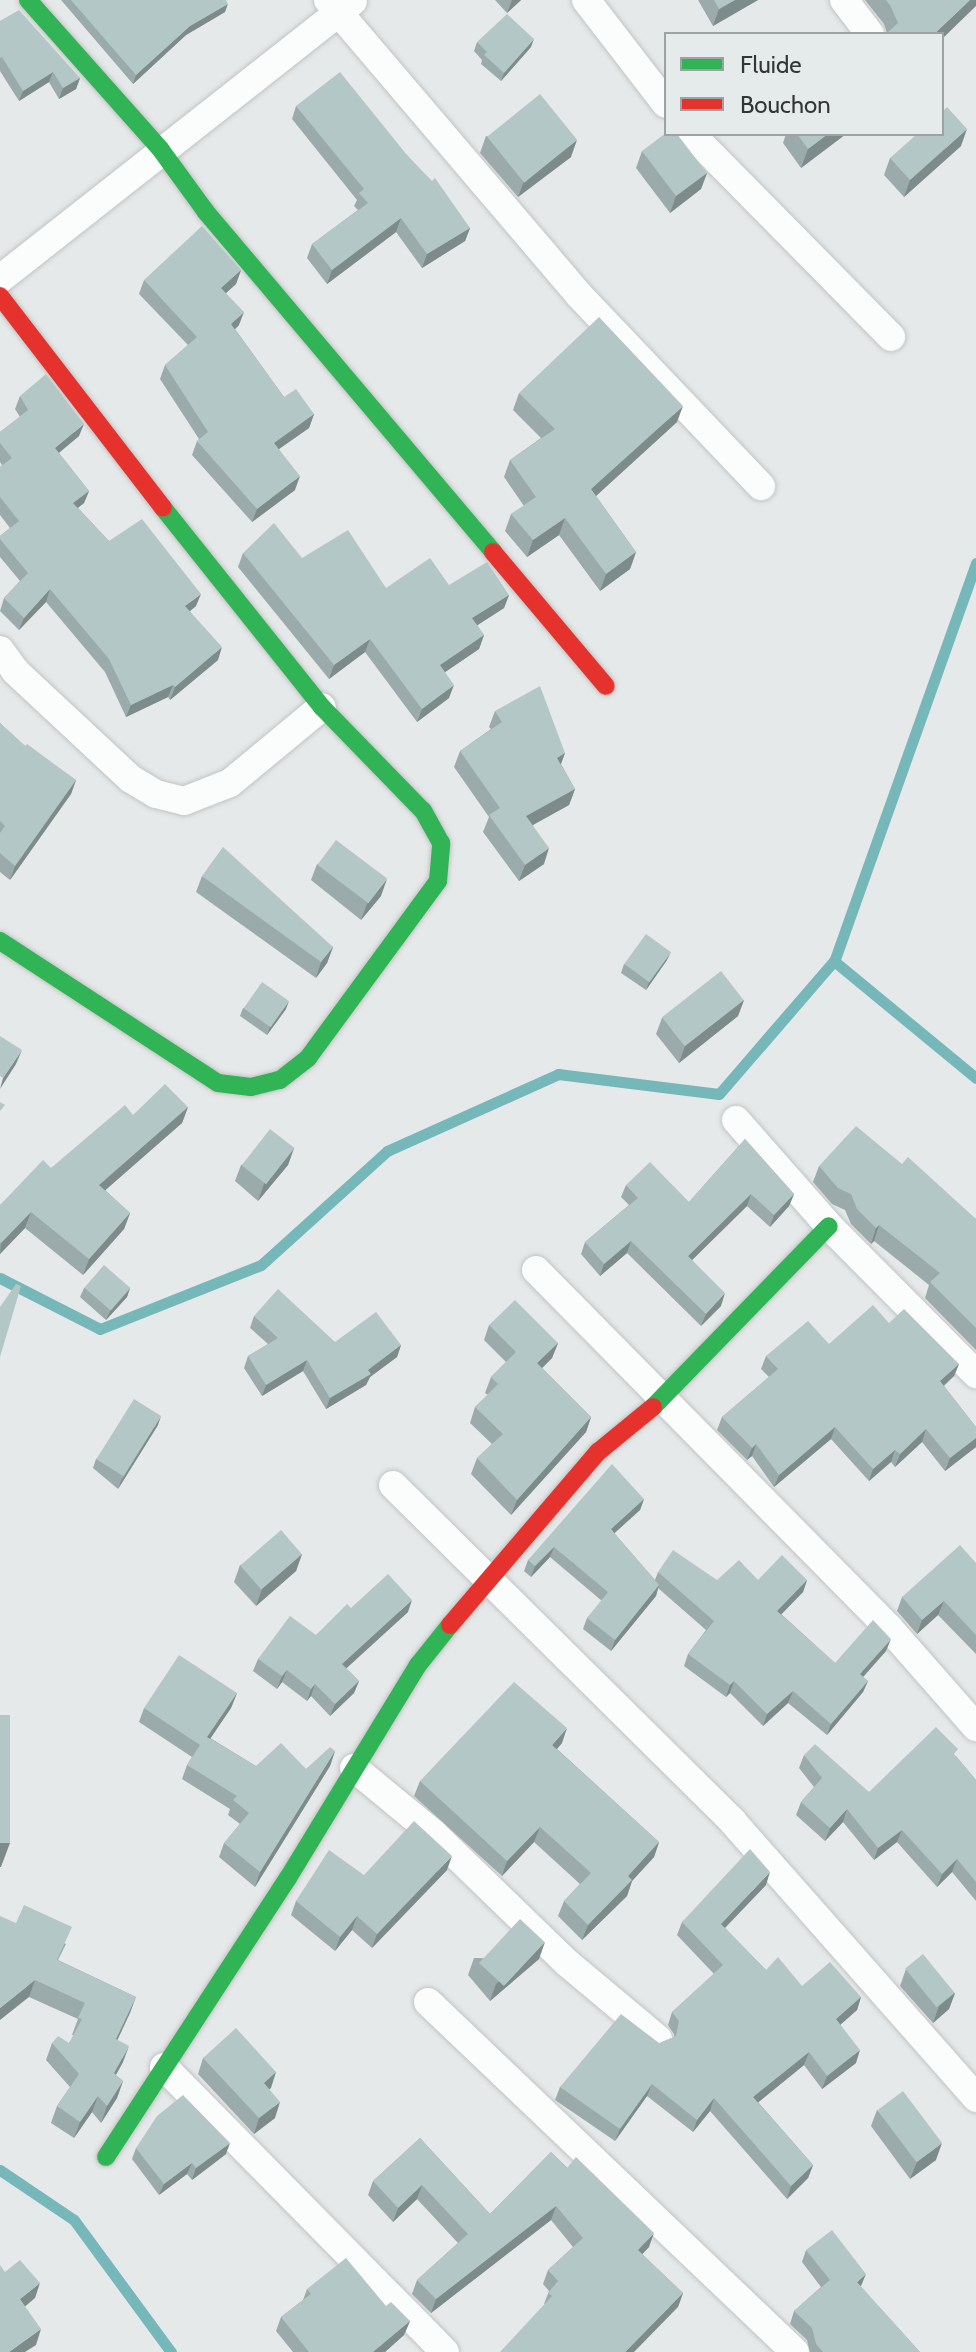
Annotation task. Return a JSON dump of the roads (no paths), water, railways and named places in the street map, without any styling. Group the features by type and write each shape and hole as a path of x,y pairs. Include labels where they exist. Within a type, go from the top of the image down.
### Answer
{"street":[{"path":"28,0 161,150 206,212 606,686"},
{"path":"586,0 664,101"},
{"path":"844,0 868,32"},
{"path":"0,279 340,5 579,295 761,486"},
{"path":"693,136 891,337"},
{"path":"0,296 248,618 322,707 423,811 441,843 438,881 308,1058 280,1080 251,1087 218,1083 0,941"},
{"path":"0,650 15,671 131,779 156,794 184,801 230,783 322,707"},
{"path":"736,1120 829,1226 976,1374"},
{"path":"106,2157 288,1878 418,1665 486,1579 598,1452 664,1398 829,1226"},
{"path":"536,1270 889,1628 976,1727"},
{"path":"393,1485 733,1822 976,2098"},
{"path":"354,1768 434,1834 566,1962 658,2039"},
{"path":"428,2002 795,2352"},
{"path":"164,2067 445,2352"}],"waterway":[{"path":"976,563 834,961 976,1078"},
{"path":"0,1278 100,1329 261,1265 387,1151 558,1074 719,1094 834,961"},
{"path":"0,2170 74,2220 171,2352"}]}
